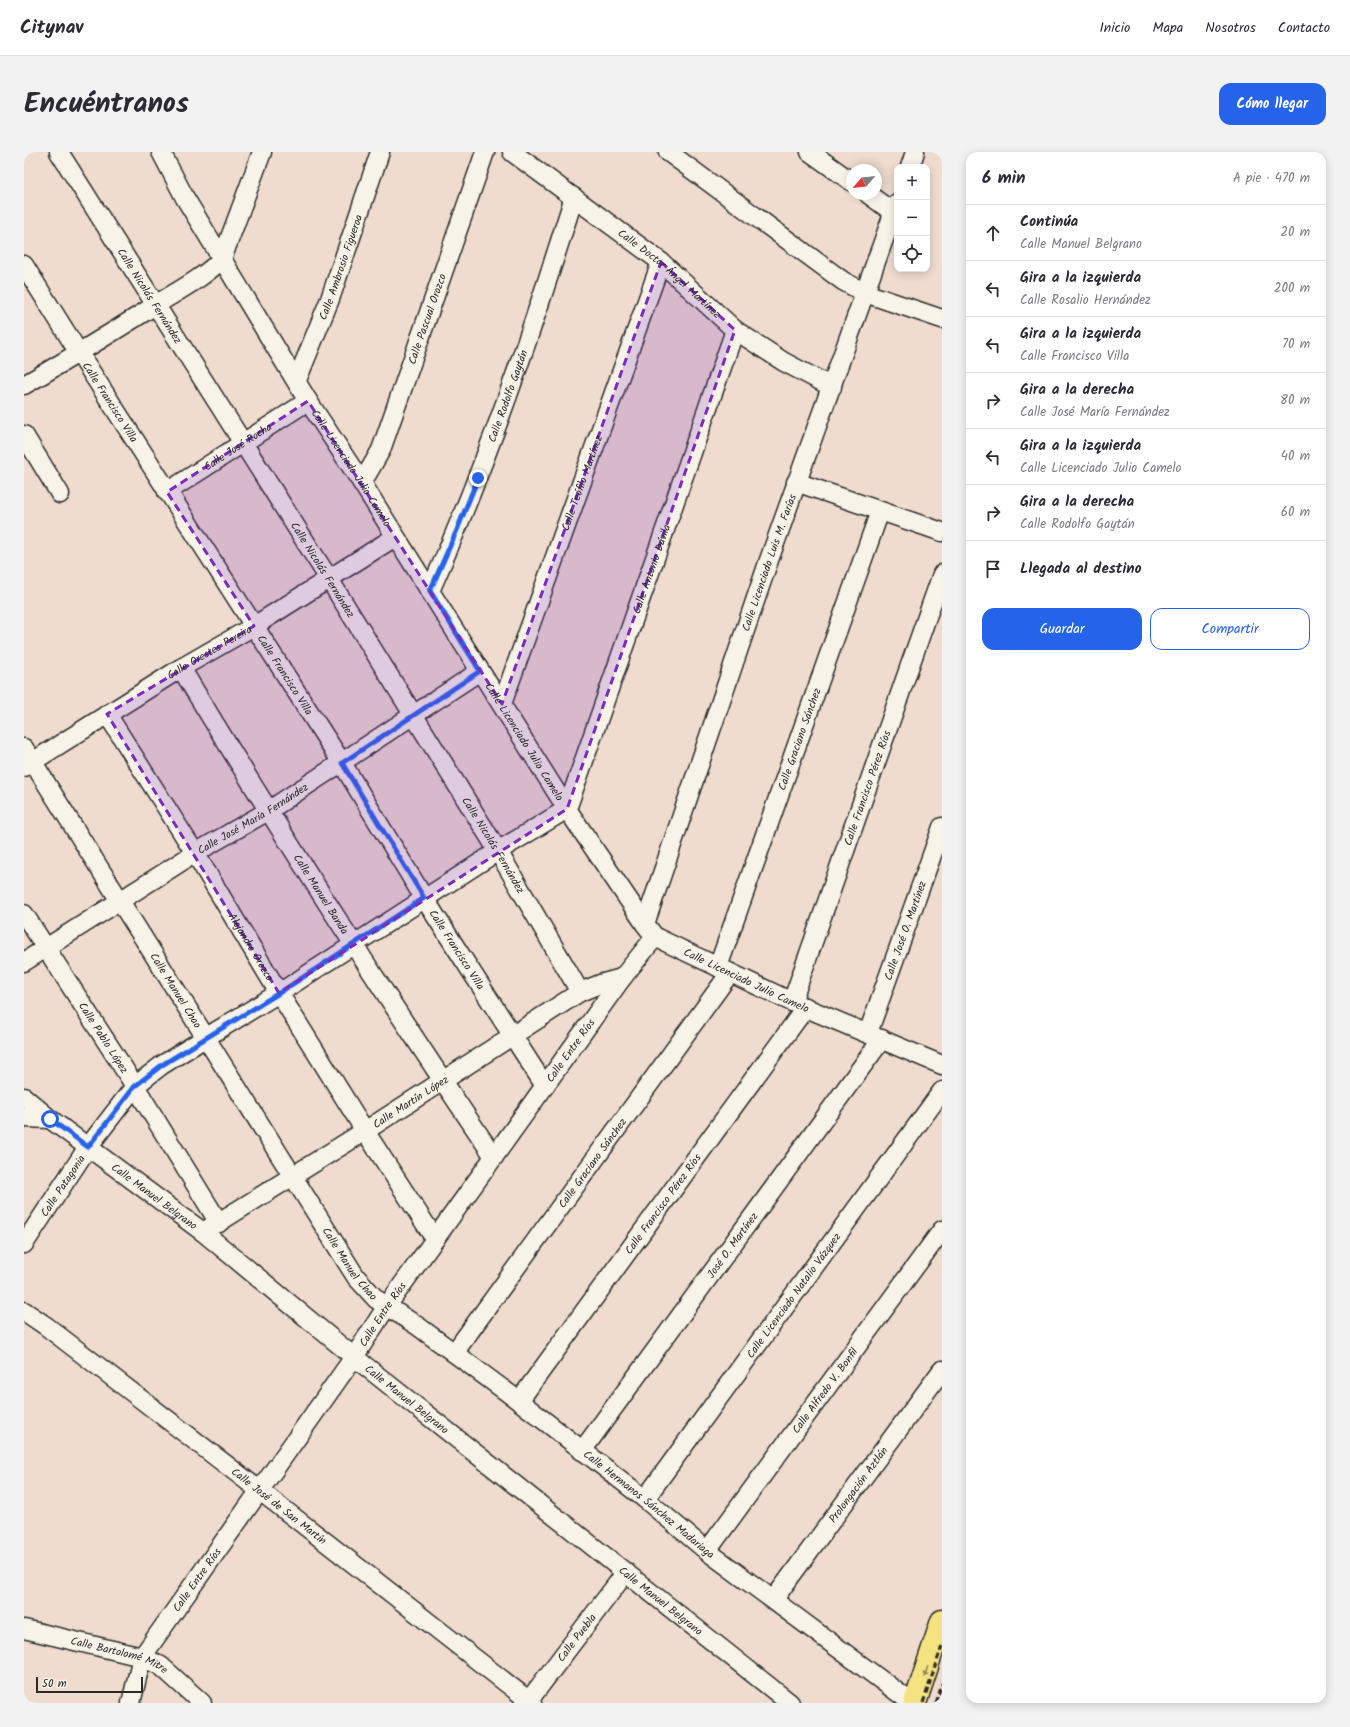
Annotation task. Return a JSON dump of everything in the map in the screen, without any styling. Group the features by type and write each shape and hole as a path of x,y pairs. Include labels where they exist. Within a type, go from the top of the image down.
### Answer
{"main road":[{"path":"915,1703 942,1621"}],"street":[{"name":"Calle Nicolás Fernández","path":"59,152 241,443 329,579 498,851 580,992"},
{"name":"Calle Licenciado Julio Camelo","path":"161,152 185,198 297,380 308,401 362,483 567,809 650,930 724,970 799,1004 942,1065"},
{"path":"24,385 79,353 194,281 222,259 262,152"},
{"name":"Calle Ambrosio Figueroa","path":"297,380 330,299 380,152"},
{"name":"Calle Pascual Orozco","path":"362,483 382,450 485,152"},
{"name":"Calle Doctor Ángel Martínez","path":"512,152 660,262 735,330 784,362 832,387"},
{"path":"668,152 822,266 865,293 942,319"},
{"path":"810,152 846,178"},
{"path":"911,164 915,152"},
{"name":"Calle Rodolfo Gaytán","path":"430,591 457,530 517,372 574,197"},
{"path":"880,200 894,207"},
{"name":"Calle Licenciado Luis M. Farías","path":"650,930 796,482 832,387 894,211"},
{"name":"Calle Teófilo Martínez","path":"502,704 660,262"},
{"name":"Calle Francisco Villa","path":"24,265 167,492 342,763 424,898 545,1086"},
{"name":"Calle Antonio Dávila","path":"567,809 735,330"},
{"name":"Calle José Rocha","path":"167,492 308,401"},
{"path":"24,435 60,494"},
{"path":"796,482 942,532"},
{"name":"Calle Graciano Sánchez","path":"454,1353 724,970 880,511"},
{"name":"Calle Orestes Pereira","path":"27,759 107,714 181,668 254,626 395,537"},
{"name":"Calle Francisco Pérez Ríos","path":"519,1401 799,1004 942,574"},
{"name":"Calle Manuel Banda","path":"181,668 352,945 494,1158"},
{"name":"Calle José María Fernández","path":"24,962 45,947 195,853 268,811 480,671"},
{"name":"Alejandro Orozco","path":"107,714 195,853 279,993 365,1131 435,1239"},
{"name":"Calle Manuel Chao","path":"27,759 120,901 356,1277 376,1299 387,1306"},
{"name":"Calle Patagonia","path":"24,1244 88,1147 135,1086 162,1065 279,993 424,898 567,809"},
{"name":"Calle José O. Martínez","path":"875,1036 942,827"},
{"name":"Calle Pablo López","path":"24,914 135,1086 219,1223"},
{"name":"Calle Entre Ríos","path":"131,1703 142,1656 354,1357 387,1306 622,978 650,930"},
{"name":"Calle Martín López","path":"203,1232 365,1131 580,992 600,984 622,978"},
{"name":"José O. Martínez","path":"582,1451 875,1036"},
{"name":"Calle Licenciado Natalio Vázquez","path":"645,1499 942,1091"},
{"name":"Calle Manuel Belgrano","path":"24,1097 50,1119 203,1232 354,1357 790,1703"},
{"path":"24,1118 50,1119"},
{"name":"Calle Alfredo V. Bonfil","path":"707,1551 942,1230"},
{"name":"Calle Hermanos Sánchez Madariaga","path":"387,1306 519,1401 645,1499 707,1551 774,1599 912,1703"},
{"name":"Calle José de San Martín","path":"24,1311 46,1326 259,1490 529,1702"},
{"name":"Prolongación Aztlán","path":"774,1599 942,1370"},
{"name":"Calle Puebla","path":"529,1702 626,1572"},
{"name":"Calle Bartolomé Mitre","path":"24,1629 142,1656 161,1666 202,1703"}],"highlighted area":[{"path":"661,262 735,330 567,809 279,993 107,714 254,626 167,492 308,401 502,704"}],"railway":[{"path":"923,1703 942,1646"},
{"path":"936,1703 942,1684"}],"route":[{"path":"50,1119 88,1147 135,1086 162,1065 279,993 424,898 342,763 480,671 430,591 478,478"}]}
